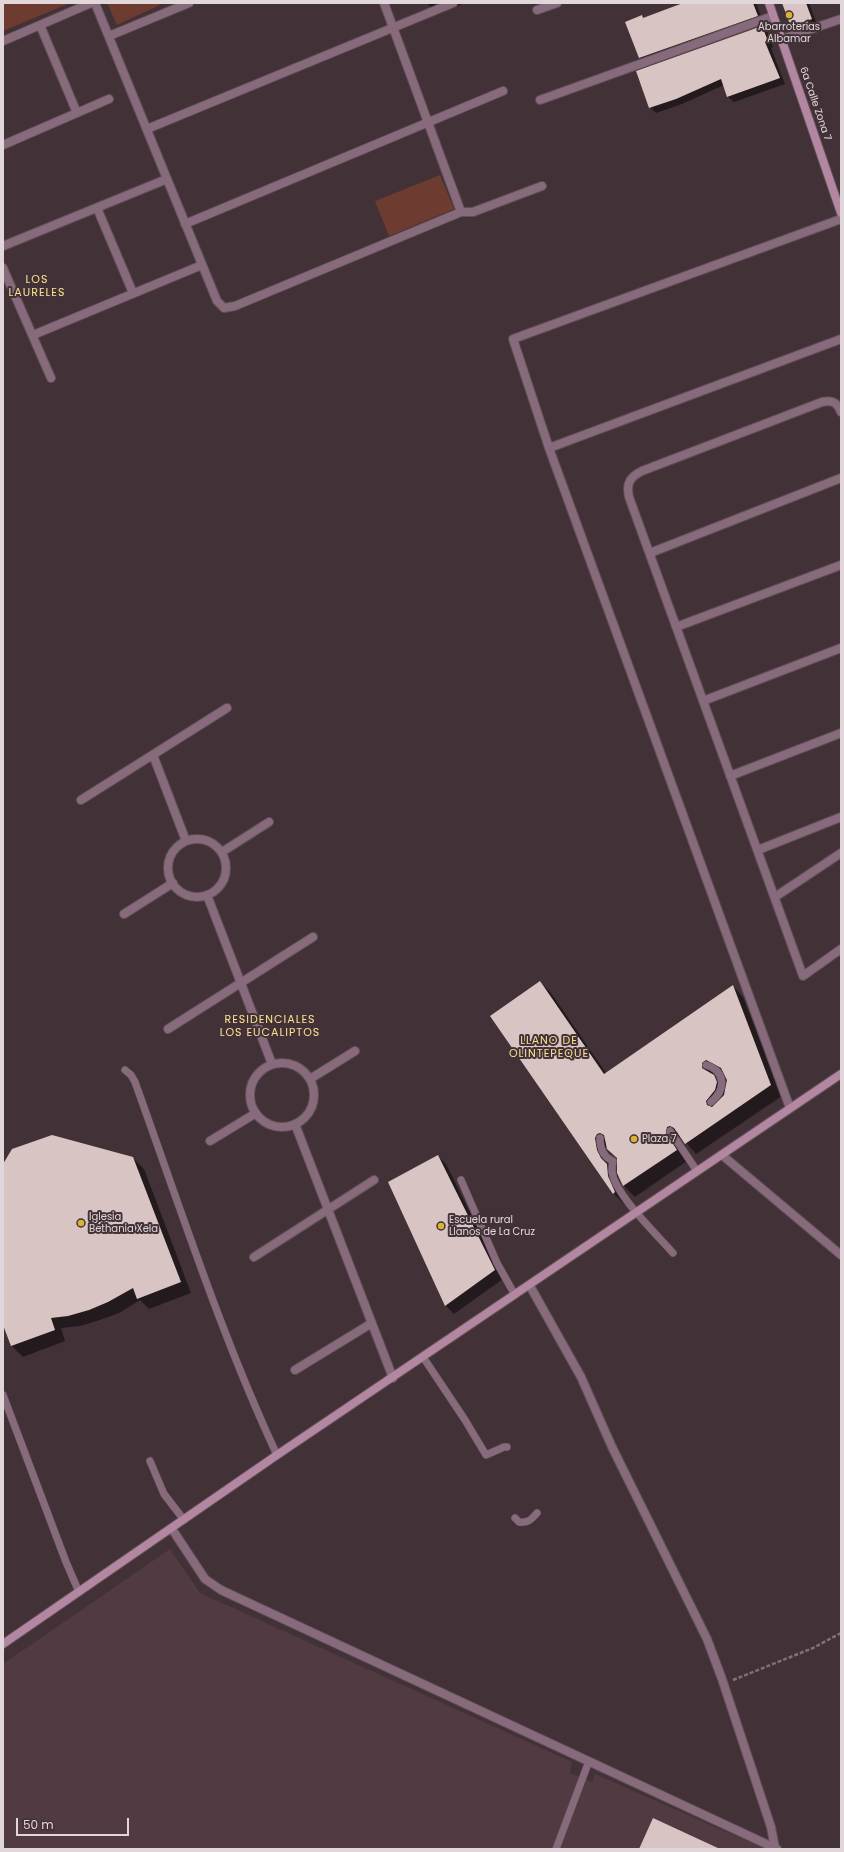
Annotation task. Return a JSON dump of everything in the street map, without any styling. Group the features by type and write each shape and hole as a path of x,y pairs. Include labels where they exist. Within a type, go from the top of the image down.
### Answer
{"main road":[{"name":"6a Calle Zona 7","path":"769,3 839,198 841,213"},
{"path":"3,1644 172,1529 277,1455 530,1286 636,1212 841,1074"}],"street":[{"path":"3,41 91,3"},
{"path":"95,3 217,301 224,308 229,308 461,212 473,212 542,186"},
{"path":"109,36 189,3"},
{"path":"384,3 461,212"},
{"path":"147,129 453,3"},
{"path":"537,10 557,3"},
{"path":"540,100 773,16"},
{"path":"782,39 841,19"},
{"path":"40,25 77,113"},
{"path":"185,224 503,91"},
{"path":"3,145 109,99"},
{"path":"3,246 167,179"},
{"path":"97,208 133,293"},
{"path":"790,1108 549,448 513,339 841,219"},
{"path":"32,335 202,265"},
{"path":"3,268 51,378"},
{"path":"549,448 841,338"},
{"path":"841,412 837,404 833,401 822,402 642,471 632,477 628,485 629,497 803,976 841,949"},
{"path":"650,553 841,478"},
{"path":"676,627 841,565"},
{"path":"702,701 841,648"},
{"path":"81,800 226,708"},
{"path":"730,776 841,733"},
{"path":"153,755 186,841"},
{"path":"758,850 841,817"},
{"path":"222,852 269,822"},
{"path":"203,839 211,842 222,852 226,862 224,878 217,888 207,895 188,895 173,883 169,868 170,859 176,848 186,841 203,839"},
{"path":"775,897 841,853"},
{"path":"124,914 173,883"},
{"path":"207,895 272,1064"},
{"path":"168,1029 312,937"},
{"path":"310,1079 355,1051"},
{"path":"288,1063 297,1066 310,1079 314,1090 314,1101 310,1111 303,1120 283,1127 273,1126 263,1121 256,1113 251,1100 251,1086 255,1077 262,1070 272,1064 288,1063"},
{"path":"210,1141 256,1113"},
{"path":"295,1124 393,1378"},
{"path":"722,1155 841,1255"},
{"path":"254,1257 374,1180"},
{"path":"530,1286 594,1404 612,1447 707,1639 724,1684 771,1827 776,1849"},
{"path":"295,1370 372,1323"},
{"path":"172,1529 205,1579 221,1590 776,1849"}],"lane":[{"path":"706,1065 716,1070 722,1082 721,1092 711,1102"},
{"path":"125,1070 131,1075 135,1082 220,1317 260,1417 277,1455"},
{"path":"670,1130 697,1171"},
{"path":"600,1138 602,1150 605,1156 613,1161 611,1169 613,1178 636,1212 673,1253"},
{"path":"461,1180 498,1262 515,1295"},
{"path":"423,1357 465,1420 486,1455 508,1447"},
{"path":"3,1395 66,1562 80,1592"},
{"path":"150,1461 164,1494 184,1520"},
{"path":"515,1518 519,1522 525,1523 532,1520 537,1513"},
{"path":"556,1849 589,1761"}],"path":[{"path":"724,1684 807,1651 841,1633"}],"shaded area":[{"path":"3,3 70,3 3,31"},
{"path":"107,3 159,3 160,5 117,25"},
{"path":"782,3 806,3 812,22 791,30"},
{"path":"440,175 454,209 389,236 375,201"},
{"path":"170,1549 200,1593 572,1762 570,1773 592,1782 595,1774 765,1849 3,1849 3,1664"}],"building":[{"path":"683,3 753,3 758,16 639,58 625,22 642,15 643,18"},
{"path":"782,3 806,3 812,19 791,27"},
{"path":"762,26 768,41 765,42 780,78 727,97 721,79 676,99 649,108 636,71"},
{"name":"Plaza 7","path":"540,981 604,1074 733,985 771,1085 685,1144 674,1128 670,1126 667,1127 666,1133 677,1150 623,1186 617,1173 617,1158 607,1149 604,1135 600,1133 597,1134 595,1138 597,1150 601,1158 607,1164 608,1176 615,1192 613,1194 490,1016","holes":["706,1060 721,1068 727,1080 724,1095 712,1107 707,1105 706,1101 715,1090 717,1082 714,1075 702,1068 702,1063"]},
{"name":"Iglesia Bethania Xela","path":"52,1135 133,1157 181,1282 137,1299 133,1288 108,1302 89,1310 68,1316 51,1318 55,1330 11,1346 3,1325 3,1164 12,1149"},
{"name":"Escuela rural Llanos de La Cruz","path":"438,1155 495,1270 445,1306 388,1182"},
{"path":"653,1818 720,1849 639,1849"}],"place":[{"name":"Abarroterías Albamar","path":"789,15"},
{"name":"Plaza 7","path":"634,1139"},
{"name":"Iglesia Bethania Xela","path":"81,1223"},
{"name":"Escuela rural Llanos de La Cruz","path":"441,1226"}],"district":[{"name":"LOS LAURELES","path":"37,286"},
{"name":"RESIDENCIALES LOS EUCALIPTOS","path":"270,1026"},
{"name":"LLANO DE OLINTEPEQUE","path":"549,1047"}]}
